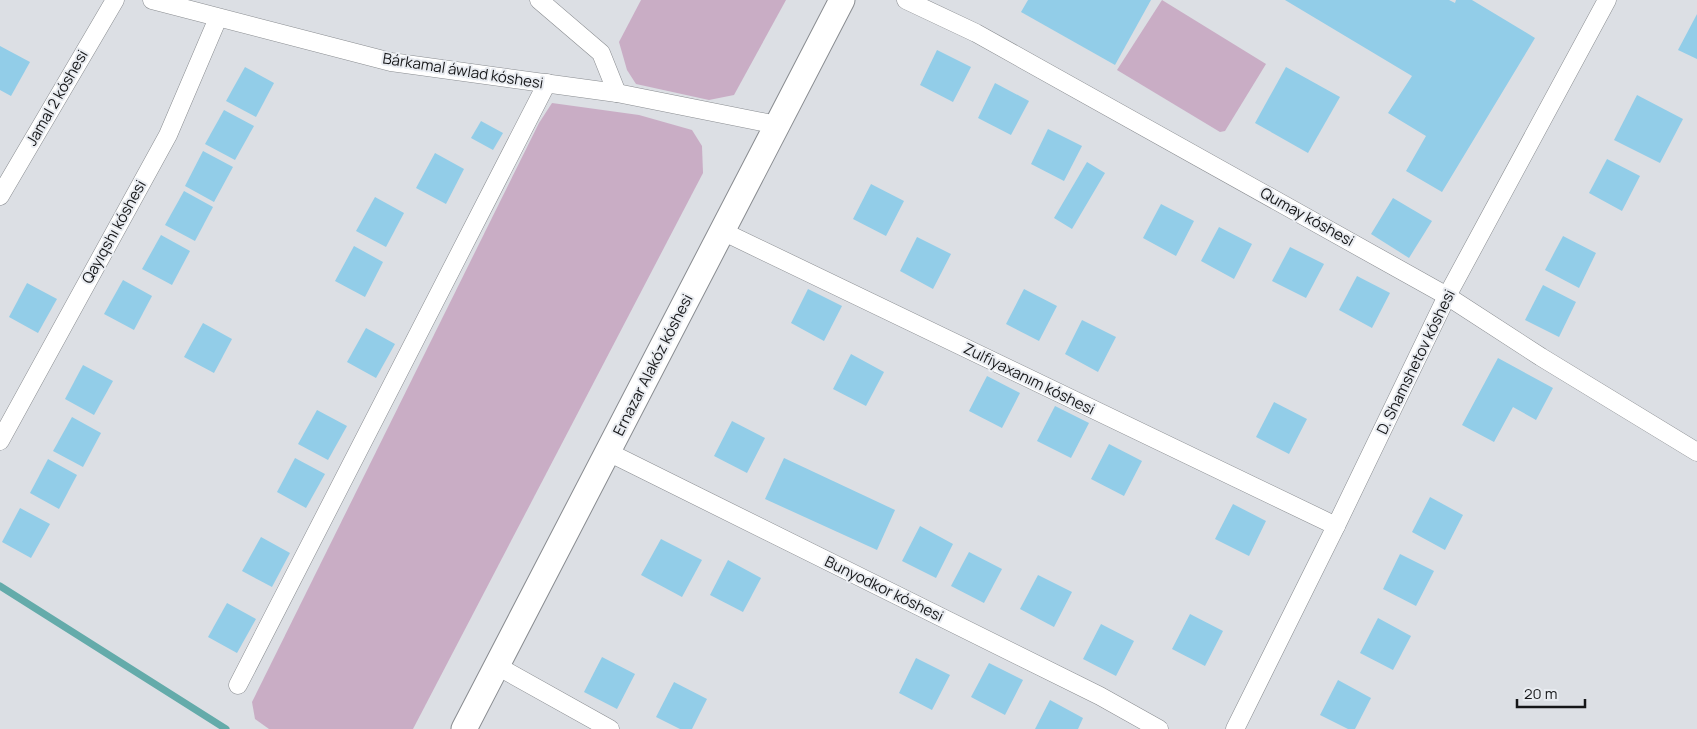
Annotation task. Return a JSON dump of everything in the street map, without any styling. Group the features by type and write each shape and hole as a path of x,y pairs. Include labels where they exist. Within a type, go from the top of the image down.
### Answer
{"main road":[{"name":"Ernazar Alakóz kóshesi","path":"464,729 842,0"}],"street":[{"name":"Jamal 2 kóshesi","path":"0,196 115,0"},
{"name":"Bárkamal áwlad kóshesi","path":"152,0 391,62 617,93 777,125"},
{"path":"540,0 601,53 617,93"},
{"name":"Qumay kóshesi","path":"906,0 985,38 1448,296 1541,357 1697,452"},
{"name":"D. Shamshetov kóshesi","path":"1235,729 1448,296 1607,0"},
{"name":"Qayıqshı kóshesi","path":"0,441 168,134 218,18"},
{"path":"238,685 547,83"},
{"name":"Zulfiyaxanım kóshesi","path":"722,231 1336,526"},
{"name":"Bunyodkor kóshesi","path":"608,452 1100,696 1159,729"},
{"path":"497,666 610,729"}],"shaded area":[{"path":"641,0 786,0 734,95 709,100 636,84 627,70 619,42"},
{"path":"1162,0 1266,64 1225,131 1220,132 1117,70"},
{"path":"552,103 639,115 692,130 702,146 703,173 413,729 269,729 255,719 252,702 539,123"}],"building":[{"path":"1028,0 1151,0 1115,65 1021,12"},
{"path":"1285,0 1449,0 1455,3 1456,0 1472,0 1535,38 1442,192 1406,171 1426,136 1388,113 1412,76"},
{"path":"1697,14 1697,59 1678,50"},
{"path":"0,46 30,62 11,96 0,90"},
{"path":"937,50 971,67 953,102 920,85"},
{"path":"245,67 274,83 256,117 226,101"},
{"path":"1286,67 1340,97 1308,153 1255,123"},
{"path":"995,83 1029,101 1011,135 978,118"},
{"path":"1637,95 1683,119 1660,163 1614,140"},
{"path":"224,110 254,126 235,160 205,144"},
{"path":"481,121 503,133 493,150 471,138"},
{"path":"1048,129 1082,146 1064,181 1031,164"},
{"path":"203,151 233,167 214,202 185,186"},
{"path":"435,153 464,169 446,204 416,188"},
{"path":"1607,159 1640,176 1622,211 1589,193"},
{"path":"1087,162 1105,173 1072,229 1054,218"},
{"path":"871,184 904,201 886,236 853,219"},
{"path":"184,191 213,207 195,241 165,225"},
{"path":"375,197 404,213 386,247 356,231"},
{"path":"1393,198 1432,221 1409,258 1371,234"},
{"path":"1161,204 1194,221 1176,256 1143,238"},
{"path":"1219,227 1252,244 1234,279 1201,261"},
{"path":"161,235 190,251 172,285 142,269"},
{"path":"1563,236 1596,253 1579,288 1545,270"},
{"path":"917,237 951,254 933,289 900,271"},
{"path":"354,246 383,262 365,297 335,281"},
{"path":"1290,247 1324,264 1306,298 1272,281"},
{"path":"1357,276 1390,293 1372,328 1339,310"},
{"path":"123,280 152,296 134,330 104,314"},
{"path":"27,283 57,299 38,333 9,317"},
{"path":"1543,285 1576,302 1559,337 1525,320"},
{"path":"808,289 842,306 824,341 791,323"},
{"path":"1024,289 1057,306 1039,341 1006,324"},
{"path":"1082,320 1116,337 1098,372 1065,354"},
{"path":"203,323 232,339 214,373 184,357"},
{"path":"366,328 395,344 376,378 347,362"},
{"path":"851,354 884,372 866,406 833,389"},
{"path":"1498,358 1553,388 1536,420 1513,407 1494,442 1462,425"},
{"path":"83,365 113,381 94,415 65,399"},
{"path":"987,376 1020,393 1002,428 969,411"},
{"path":"1274,402 1307,419 1289,454 1256,437"},
{"path":"1055,406 1089,423 1071,458 1037,441"},
{"path":"317,410 347,426 328,460 298,444"},
{"path":"72,417 101,433 83,467 53,451"},
{"path":"732,421 765,438 747,473 714,456"},
{"path":"1109,444 1142,461 1124,496 1091,479"},
{"path":"295,458 325,474 306,508 277,492"},
{"path":"784,458 895,510 877,550 765,499"},
{"path":"48,459 77,475 59,509 30,493"},
{"path":"1430,497 1463,515 1445,550 1412,532"},
{"path":"1233,504 1266,521 1249,556 1215,539"},
{"path":"20,508 50,524 31,558 2,542"},
{"path":"920,526 953,544 936,578 902,561"},
{"path":"261,537 290,553 272,587 242,571"},
{"path":"661,539 702,560 682,597 641,575"},
{"path":"969,552 1002,569 984,603 951,586"},
{"path":"1400,554 1434,571 1416,606 1383,589"},
{"path":"728,560 761,578 743,612 710,595"},
{"path":"1038,575 1072,592 1054,627 1020,609"},
{"path":"227,603 256,619 237,653 208,637"},
{"path":"1190,614 1223,631 1205,666 1172,649"},
{"path":"1378,618 1411,636 1393,670 1360,653"},
{"path":"1101,624 1134,641 1116,676 1083,659"},
{"path":"602,657 635,674 617,709 584,692"},
{"path":"916,658 950,675 932,710 899,693"},
{"path":"989,663 1023,680 1005,715 971,697"},
{"path":"1338,680 1371,698 1355,729 1348,729 1320,715"},
{"path":"674,682 707,699 692,729 680,729 656,717"},
{"path":"1050,700 1083,718 1078,729 1035,729"}],"waterway":[{"path":"0,586 226,729"}]}
